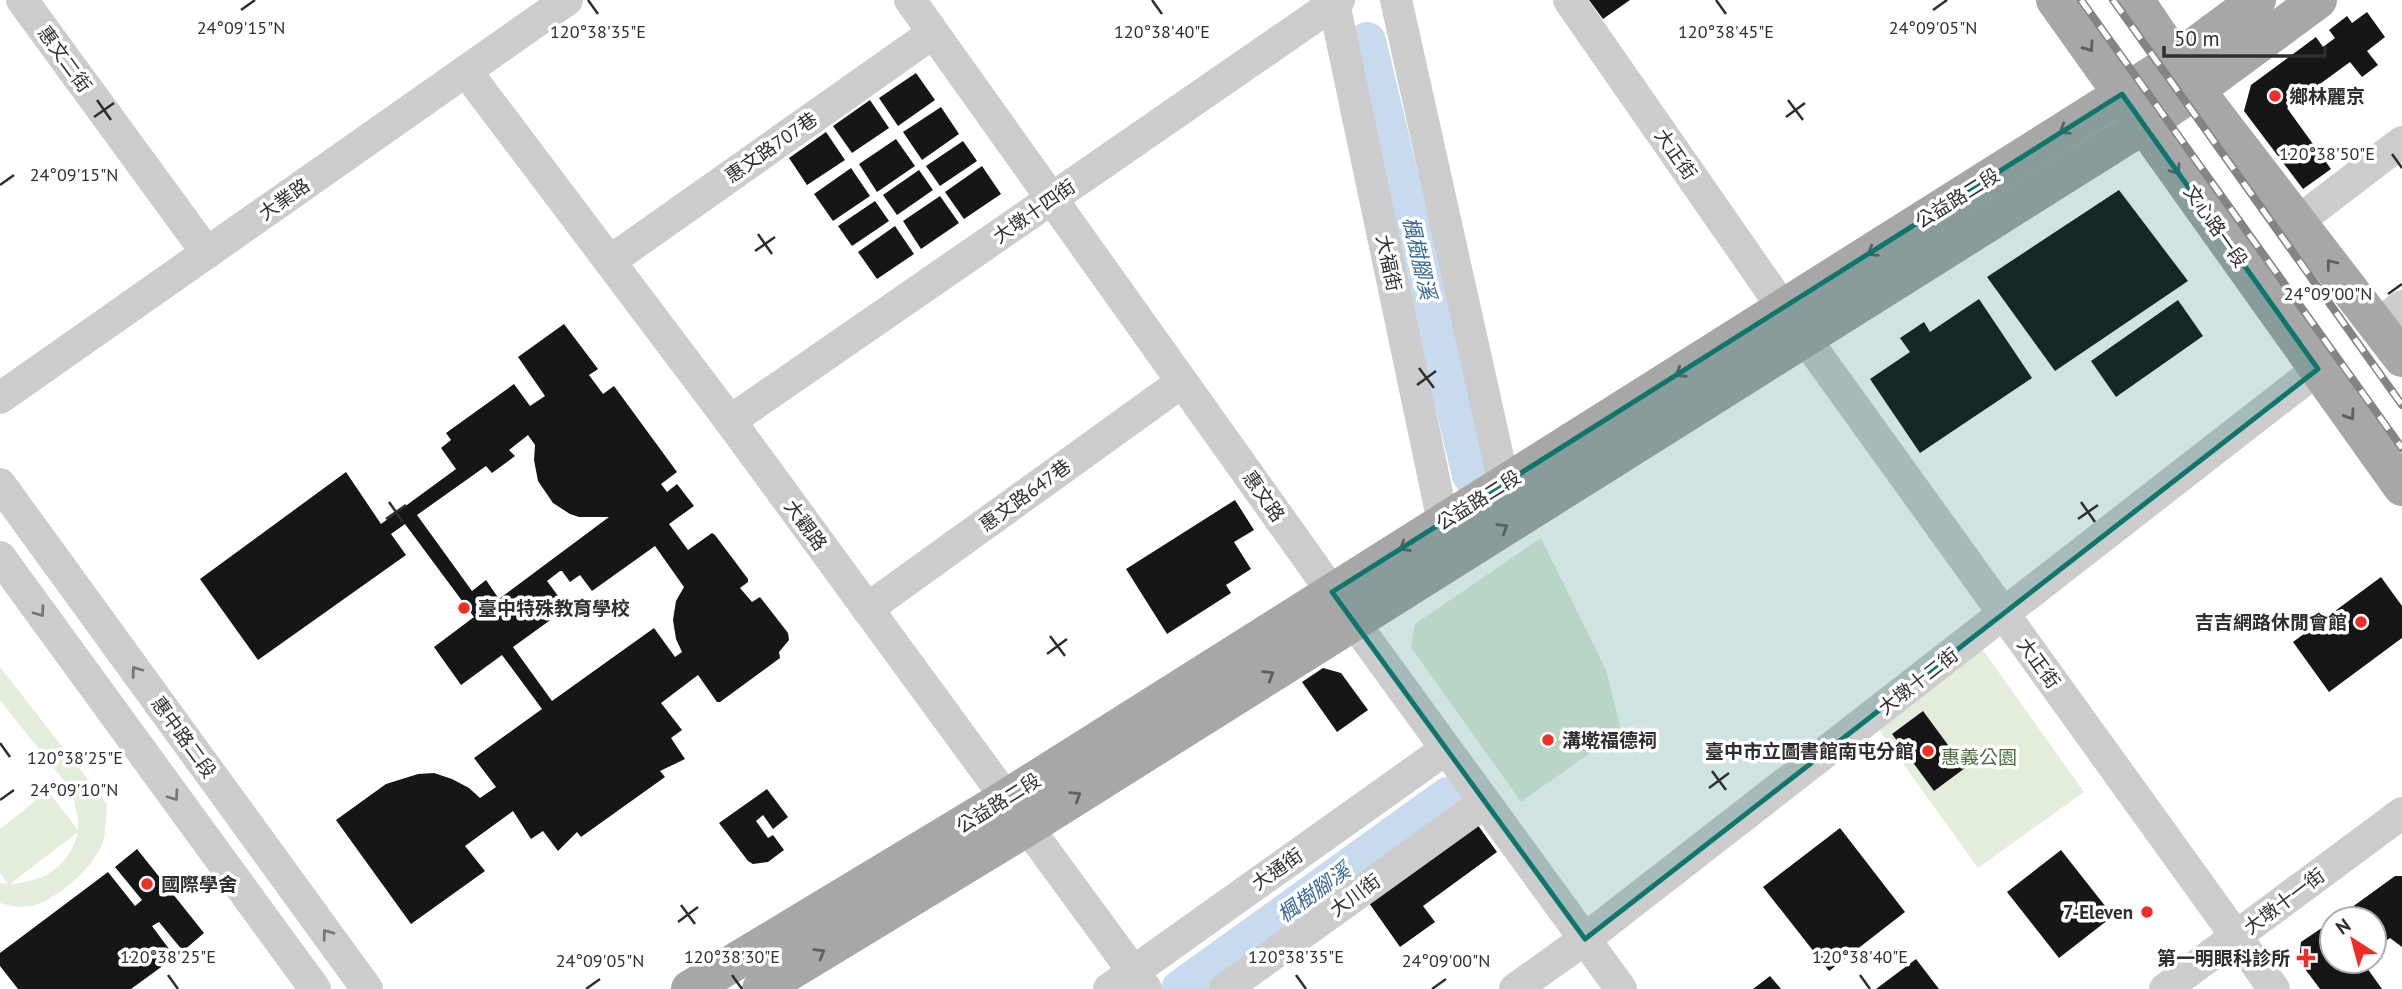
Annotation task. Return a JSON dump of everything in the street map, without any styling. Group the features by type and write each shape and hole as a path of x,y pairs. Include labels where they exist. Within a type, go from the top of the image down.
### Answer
{"main road":[{"name":"文心路一段","path":"2055,0 2402,487"},
{"path":"2135,0 2186,75 2297,222 2390,315 2402,358"},
{"name":"公益路二段","path":"1343,607 1444,522 1504,484 2144,125 2186,75 2257,0"},
{"name":"公益路二段","path":"761,989 1016,813 1794,323 2122,94 2186,75 2318,0"},
{"name":"公益路二段","path":"690,989 1016,813"}],"street":[{"name":"惠文二街","path":"22,0 207,253"},
{"name":"大業路","path":"0,398 567,0"},
{"name":"惠文路","path":"910,0 1343,607 1621,989"},
{"path":"1396,0 1504,484"},
{"name":"大正街","path":"1569,0 1794,323 2274,989"},
{"name":"大墩十四街","path":"730,421 1336,2"},
{"name":"大福街","path":"1336,2 1444,522"},
{"name":"惠文路707巷","path":"610,261 933,33"},
{"name":"大觀路","path":"466,71 730,421 1016,813 1132,983"},
{"path":"2297,222 2402,142"},
{"name":"大墩十二街","path":"1515,989 1585,939 2318,369"},
{"name":"惠文路647巷","path":"867,609 1182,382"},
{"name":"惠中路二段","path":"0,484 367,989"},
{"path":"0,557 315,989"},
{"name":"大通街","path":"1132,983 1446,749"},
{"name":"大川街","path":"1226,989 1485,802"},
{"name":"大墩十一街","path":"2165,989 2402,813"}],"highlighted area":[{"path":"2122,94 2318,369 1585,939 1332,592"}],"green space":[{"path":"1541,538 1606,670 1621,731 1521,802 1411,647 1415,624"},
{"name":"惠義公園","path":"1980,646 2084,792 1978,868 1874,723"},
{"path":"0,667 107,804 103,842 92,861 74,881 53,897 28,907 0,903 0,883 8,884 0,873 0,829 48,791 78,830 78,820 72,791 0,700","holes":["78,832 69,854 54,870 34,880 10,884"]}],"building":[{"path":"1589,0 1630,0 1603,19"},
{"name":"鄉林麗京","path":"2367,12 2385,37 2367,51 2378,65 2362,77 2350,62 2287,108 2331,169 2303,189 2244,111 2251,85 2316,37 2323,47 2335,38 2329,30 2347,16 2352,23"},
{"path":"916,73 935,100 898,126 879,98"},
{"path":"870,100 889,128 852,153 833,126"},
{"path":"941,107 959,134 922,160 903,132"},
{"path":"826,132 845,160 807,185 789,158"},
{"path":"896,139 915,166 877,192 859,164"},
{"path":"963,141 977,161 940,186 926,166"},
{"path":"982,166 1001,194 964,219 945,192"},
{"path":"851,168 870,196 833,221 814,194"},
{"path":"919,170 933,190 897,215 883,195"},
{"path":"2119,190 2188,281 2055,371 1987,277"},
{"path":"940,196 959,223 921,249 903,221"},
{"path":"875,201 889,221 852,246 838,226"},
{"path":"895,226 914,254 877,279 858,252"},
{"path":"1979,299 2032,378 1920,453 1870,379 1910,352 1900,338 1924,322 1930,332"},
{"path":"2178,300 2203,336 2116,397 2091,361"},
{"path":"564,324 598,369 589,375 603,394 614,386 677,472 661,484 667,492 677,484 694,506 669,524 688,550 712,533 715,535 748,579 740,588 752,602 760,597 788,633 789,640 779,652 780,658 720,702 717,702 698,675 661,703 682,730 671,738 685,759 660,771 665,777 581,837 577,832 558,851 543,831 531,839 513,811 465,846 485,871 411,924 336,820 386,784 418,774 434,773 452,779 480,798 496,787 474,758 542,709 502,655 461,685 434,647 474,617 405,524 391,534 406,555 258,660 200,579 346,472 381,524 456,469 441,448 451,440 446,433 514,384 530,406 545,396 518,357","holes":["528,435 535,445 534,460 538,481 553,503 579,517 609,517 499,599 486,580 472,591 417,515 486,466 492,473 515,456 509,450","655,546 684,587 676,601 673,620 676,639 682,652 675,657 654,628 552,701 513,647 567,608 547,581 562,571 570,582 580,575 592,591"]},
{"path":"1235,500 1254,530 1234,542 1251,569 1226,585 1231,593 1167,634 1126,569"},
{"name":"吉吉網路休閒會館","path":"2381,577 2402,606 2402,638 2329,692 2293,642"},
{"path":"1323,668 1341,673 1368,710 1337,732 1302,682"},
{"name":"臺中市立圖書館南屯分館","path":"1923,711 1965,768 1934,791 1892,734"},
{"path":"767,789 788,817 773,829 763,815 756,821 768,838 773,835 784,850 768,862 753,864 719,823"},
{"path":"1477,824 1497,852 1423,906 1435,922 1400,947 1369,903"},
{"path":"1840,828 1905,912 1829,971 1763,887"},
{"path":"137,849 204,933 183,951 159,922 152,926 175,957 131,989 18,989 0,966 0,953 108,872 135,906 142,900 115,867"},
{"path":"2061,850 2113,916 2059,958 2007,892"},
{"path":"2395,876 2402,876 2402,947 2390,938 2388,939 2388,905 2355,905"},
{"path":"2318,930 2318,975 2372,975 2382,989 2320,989 2299,961 2301,942"},
{"path":"1916,959 1939,989 1876,989"},
{"path":"1770,976 1781,989 1753,989"}],"waterway":[{"name":"楓樹腳溪","path":"1367,41 1471,475"},
{"name":"楓樹腳溪","path":"1180,989 1448,796"}],"railway":[{"path":"2081,0 2402,448"},
{"path":"2113,0 2402,405"}],"place":[{"name":"鄉林麗京","path":"2275,96"},
{"name":"臺中特殊教育學校","path":"464,608"},
{"name":"吉吉網路休閒會館","path":"2361,622"},
{"name":"溝墘福德祠","path":"1548,740"},
{"name":"臺中市立圖書館南屯分館","path":"1928,751"},
{"name":"國際學舍","path":"147,884"},
{"name":"7-Eleven","path":"2147,912"},
{"name":"第一明眼科診所","path":"2306,958"}]}
